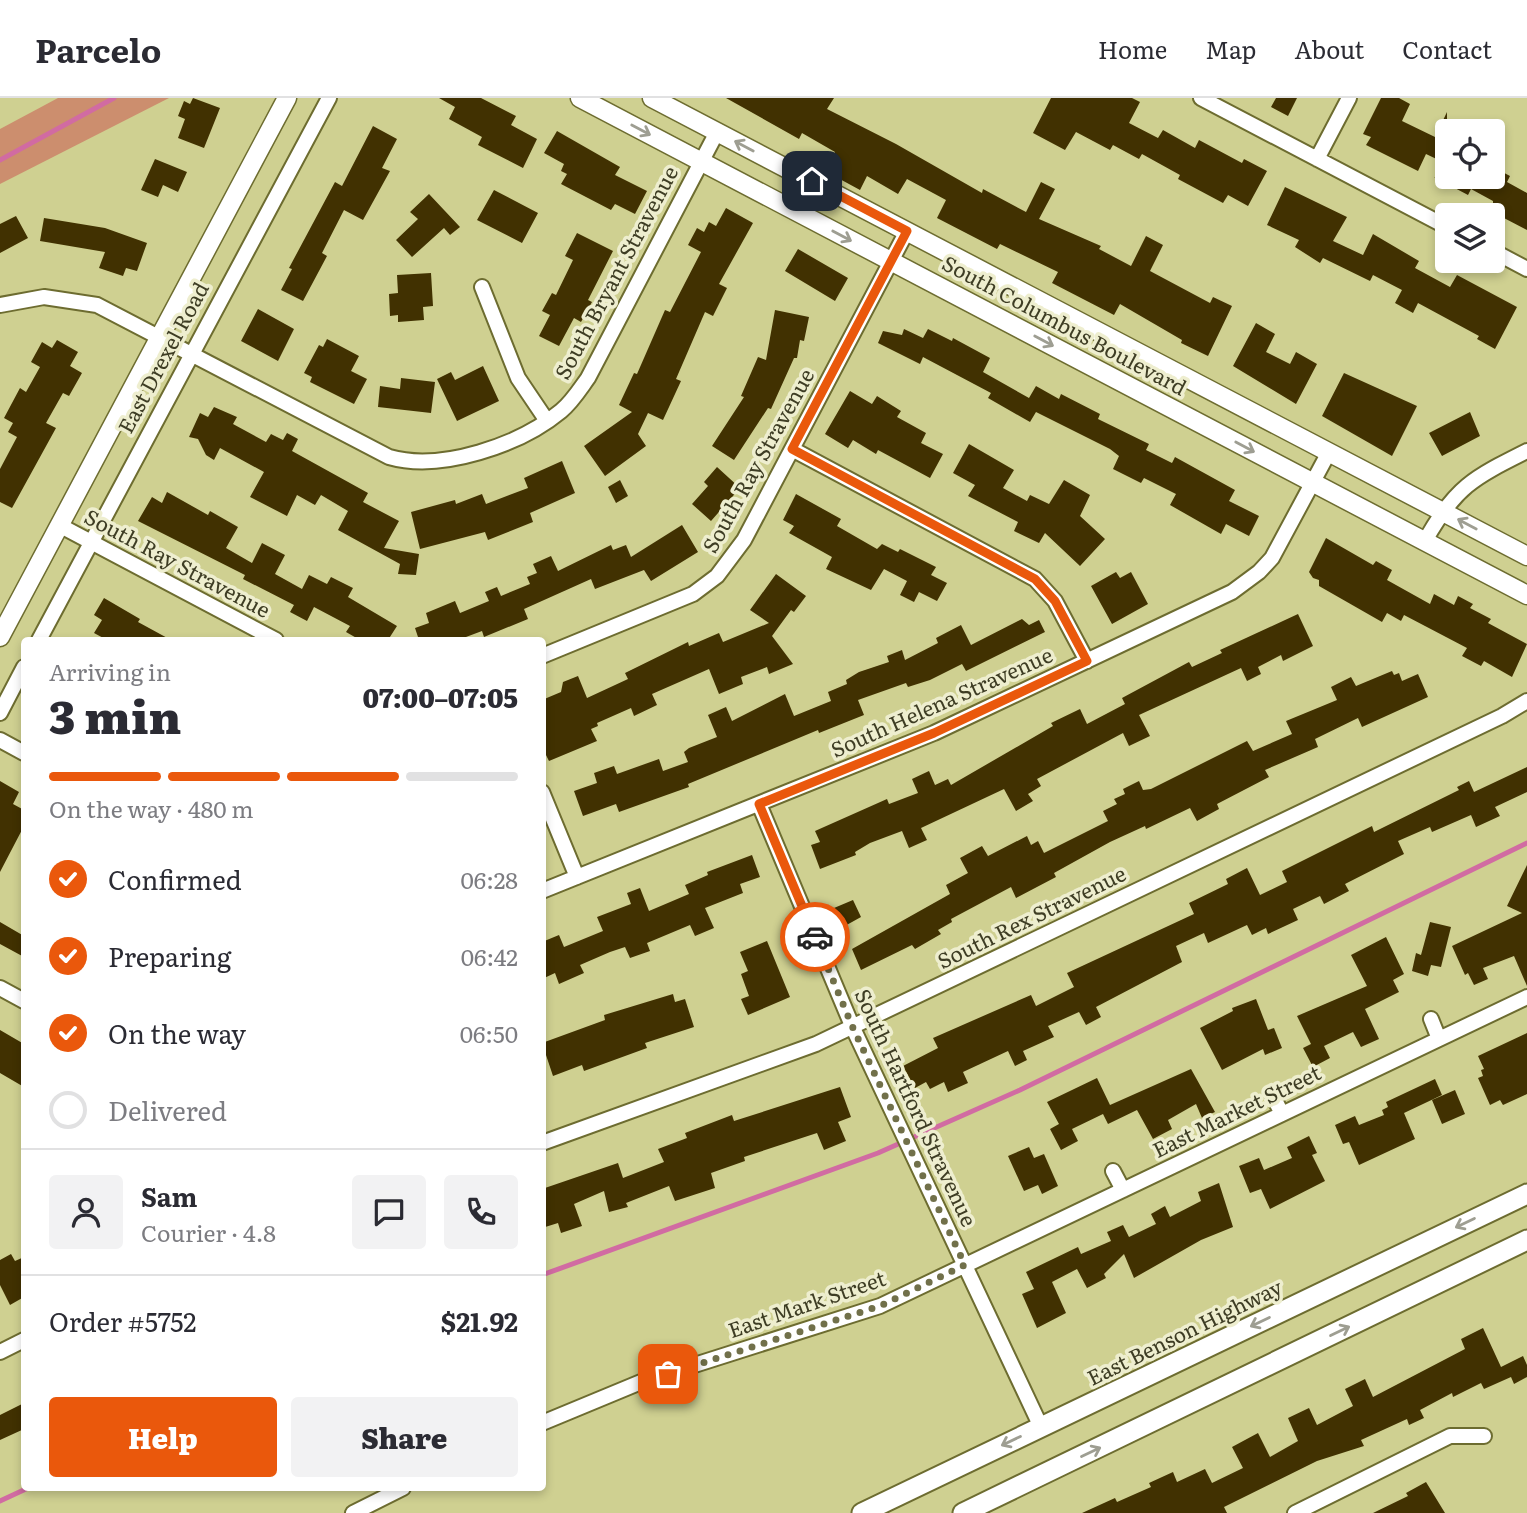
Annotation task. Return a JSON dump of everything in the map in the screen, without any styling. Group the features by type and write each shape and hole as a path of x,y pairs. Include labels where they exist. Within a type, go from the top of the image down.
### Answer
{"main road":[{"name":"East Benson Highway","path":"862,1513 1527,1194"},
{"path":"963,1513 1527,1240"}],"street":[{"name":"East Drexel Road","path":"0,637 287,98"},
{"name":"East Drexel Road","path":"41,637 329,98"},
{"name":"South Columbus Boulevard","path":"580,98 1527,595"},
{"name":"South Columbus Boulevard","path":"652,98 1527,556"},
{"path":"1201,98 1435,221"},
{"path":"1317,159 1349,98"},
{"name":"South Bryant Stravenue","path":"0,305 44,297 79,300 112,312 373,450 405,462 454,460 523,434 547,421 572,400 588,377 718,132"},
{"name":"South Ray Stravenue","path":"546,654 680,601 705,587 728,565 907,231"},
{"path":"1505,257 1527,269"},
{"path":"482,287 518,378 547,421"},
{"path":"792,449 1029,575 1055,601 1087,661"},
{"path":"1425,541 1442,511 1465,484 1527,451"},
{"name":"South Helena Stravenue","path":"546,889 934,733 1246,583 1259,572 1281,544 1329,452"},
{"name":"South Ray Stravenue","path":"59,525 270,637"},
{"path":"0,713 21,673"},
{"name":"South Rex Stravenue","path":"546,1142 789,1056 853,1028 1502,716 1527,701"},
{"path":"0,740 21,752"},
{"path":"546,801 578,877"},
{"name":"South Hartford Stravenue","path":"759,804 853,1028 1041,1427"},
{"path":"0,988 21,999"},
{"name":"East Market Street","path":"965,1265 1527,997"},
{"path":"1431,1019 1440,1039"},
{"path":"1272,1094 1282,1114"},
{"path":"1113,1171 1123,1190"},
{"name":"East Mark Street","path":"546,1421 642,1382 880,1306 965,1265"},
{"path":"0,1352 21,1342"},
{"path":"1296,1513 1450,1436 1484,1436"},
{"path":"353,1513 397,1491"}],"shaded area":[{"path":"58,98 169,98 0,184 0,129"}],"building":[{"path":"193,98 220,108 204,148 178,138 185,119 178,116 184,101 190,104"},
{"path":"439,98 481,98 516,116 511,125 537,139 523,168 478,145 482,137 449,119 455,107"},
{"path":"726,98 834,98 827,109 896,144 982,193 983,189 1026,212 1041,182 1055,189 1039,219 1101,246 1099,249 1131,266 1146,236 1163,245 1150,271 1210,303 1213,297 1232,306 1208,356 1181,343 1182,340 1120,304 1114,315 1052,283 1058,272 1000,244 997,249 937,218 946,200 907,179 898,194 867,176 860,190 825,171 835,152 802,133 799,139"},
{"path":"1051,98 1132,98 1140,102 1129,123 1158,138 1163,130 1195,148 1199,140 1242,163 1244,159 1267,171 1248,206 1228,195 1223,203 1178,179 1180,175 1142,154 1139,159 1113,145 1110,150 1076,132 1065,150 1033,133"},
{"path":"1276,98 1297,98 1288,116 1271,107"},
{"path":"1381,98 1399,98 1410,104 1402,121 1435,137 1435,158 1426,154 1418,171 1366,145 1371,137 1363,134"},
{"path":"373,126 397,139 382,168 390,171 363,220 344,210 322,253 327,256 303,301 281,290 292,269 289,268 335,182 342,186"},
{"path":"557,131 620,167 615,175 647,191 635,214 615,204 611,210 561,184 567,174 561,171 564,164 544,153"},
{"path":"155,159 187,172 178,192 163,185 158,197 141,190"},
{"path":"1505,173 1510,176 1507,182 1527,193 1527,230 1505,219 1505,203 1493,201 1471,189 1505,189"},
{"path":"1285,187 1347,217 1333,241 1363,255 1373,234 1419,261 1415,268 1450,287 1457,275 1517,307 1495,349 1477,339 1479,336 1418,303 1413,313 1395,303 1402,290 1373,275 1370,281 1323,258 1320,263 1295,247 1299,240 1267,225"},
{"path":"1457,189 1471,189 1468,195"},
{"path":"494,190 538,213 522,243 477,220"},
{"path":"429,194 460,227 450,235 444,228 412,257 396,240 418,219 410,212"},
{"path":"726,208 753,223 719,284 727,288 713,316 705,312 676,379 681,381 663,420 648,413 638,434 646,446 605,476 584,446 632,412 619,405 634,373 637,374 665,310 670,312 701,252 688,245 697,228 704,232 709,222 716,226"},
{"path":"16,216 28,238 0,253 0,224"},
{"path":"44,218 105,228 147,243 137,271 126,268 123,276 99,268 105,252 40,241"},
{"path":"577,233 613,251 588,300 592,302 581,322 574,318 559,346 539,336 550,315 542,311 552,293 556,295 573,260 565,256"},
{"path":"798,249 848,278 835,301 785,271"},
{"path":"431,273 433,306 423,307 424,320 398,322 398,315 390,316 389,294 398,293 397,275"},
{"path":"258,309 294,329 278,361 241,341"},
{"path":"775,310 809,317 804,341 800,340 797,358 794,358 771,409 768,408 734,460 712,446 744,397 741,396 758,357 766,360"},
{"path":"1256,323 1275,334 1266,352 1290,364 1296,352 1317,364 1296,404 1233,366"},
{"path":"904,329 923,338 928,329 952,341 953,338 990,358 983,372 1029,398 1036,386 1059,399 1061,394 1100,414 1098,419 1149,444 1146,450 1172,463 1175,457 1235,490 1229,501 1259,516 1249,536 1226,524 1221,534 1170,505 1176,494 1144,478 1141,483 1113,469 1119,456 1110,449 1036,412 1030,422 988,398 991,393 923,357 920,364 878,343 883,331 902,335"},
{"path":"327,339 359,356 351,371 367,379 354,404 310,382 312,377 304,373 319,345 323,347"},
{"path":"57,340 78,352 70,366 82,373 69,396 63,393 46,423 56,428 12,508 0,502 0,469 17,437 8,432 13,423 4,418 20,388 26,392 40,367 31,362 42,342 52,348"},
{"path":"483,366 499,401 457,421 437,379 451,372 455,380"},
{"path":"1344,373 1417,406 1392,456 1322,416"},
{"path":"401,378 435,382 431,413 378,407 380,386 400,389"},
{"path":"850,391 872,404 877,396 901,411 897,417 926,433 921,443 943,454 930,478 878,450 876,454 853,440 848,448 825,434"},
{"path":"214,407 237,417 233,424 266,442 271,434 283,440 287,433 298,439 292,451 368,493 363,502 399,521 384,548 419,554 416,575 398,574 400,564 338,530 348,511 321,495 315,505 297,495 287,516 250,497 264,472 220,448 214,460 206,455 198,439 189,437 200,413 208,417"},
{"path":"1470,412 1480,436 1442,456 1429,433"},
{"path":"969,444 1014,470 1003,488 1027,501 1030,495 1049,504 1064,480 1090,495 1080,516 1105,539 1080,566 1045,533 1039,543 1014,531 1018,522 968,496 975,485 953,473"},
{"path":"562,461 575,493 530,513 533,522 488,540 485,532 420,549 411,512 455,500 456,504 482,494 486,504 528,488 524,478"},
{"path":"717,467 740,488 711,521 692,504 708,486 704,482"},
{"path":"620,480 628,496 616,503 608,487"},
{"path":"167,492 208,515 210,511 238,527 226,548 252,563 262,543 285,555 275,574 302,589 309,575 327,584 331,577 353,588 348,597 397,626 390,637 355,637 346,632 350,626 314,607 307,621 290,612 294,605 243,579 245,575 138,521 152,497 162,503"},
{"path":"796,494 841,519 837,526 877,549 882,544 898,552 900,549 936,567 931,575 947,583 937,601 919,592 914,602 900,595 907,581 884,569 871,590 826,569 832,557 789,533 794,526 783,520"},
{"path":"682,525 698,552 651,581 644,570 595,589 591,579 524,609 528,619 484,637 482,631 466,637 418,637 415,628 429,623 426,613 455,601 460,613 489,601 485,592 497,587 501,596 530,584 527,577 537,573 533,564 551,556 558,571 611,545 613,550 626,545 631,557"},
{"path":"1326,538 1373,565 1376,561 1392,570 1387,580 1430,604 1434,594 1454,605 1458,596 1473,604 1470,608 1491,619 1488,623 1527,644 1512,677 1484,661 1481,666 1462,656 1467,648 1404,615 1401,621 1387,613 1382,622 1319,586 1319,580 1313,578 1309,572"},
{"path":"1116,572 1120,578 1131,572 1148,604 1112,624 1091,586"},
{"path":"776,574 806,596 794,612 791,610 772,636 793,664 769,674 767,667 741,677 743,684 719,694 709,669 652,694 657,705 634,716 631,708 597,723 598,726 591,729 597,741 549,761 546,755 546,698 561,692 563,682 578,676 587,698 628,679 625,673 688,642 689,646 719,633 723,642 769,623 750,610"},
{"path":"104,598 166,637 101,637 94,633 102,620 94,615"},
{"path":"1298,614 1313,646 1283,661 1281,655 1258,667 1261,674 1247,681 1241,668 1139,715 1150,736 1129,746 1123,733 1037,779 1041,786 1028,794 1033,801 1016,811 1004,789 921,828 927,840 909,848 902,831 870,843 855,852 856,855 820,869 811,845 820,842 815,831 887,799 889,804 918,793 912,779 929,771 935,785 948,779 951,785 1053,726 1051,723 1080,709 1087,724 1125,704 1122,698 1189,662 1192,667 1222,653 1220,650"},
{"path":"1022,619 1029,625 1039,620 1045,632 966,671 962,664 930,680 908,687 906,683 858,700 864,715 819,733 818,730 688,784 689,787 619,812 616,804 583,816 574,791 597,783 594,773 614,766 617,774 659,759 663,771 688,762 684,752 717,737 708,715 726,707 732,721 785,694 794,716 831,701 828,692 847,684 846,680 859,672 889,662 887,656 902,650 905,660 938,643 936,638 961,625 971,645"},
{"path":"1392,671 1394,675 1399,673 1402,681 1418,674 1428,697 1362,727 1358,718 1315,739 1318,747 1265,770 1269,777 1217,804 1219,809 1197,821 1190,808 1146,829 1145,826 1054,873 1056,877 1016,898 1011,887 951,919 952,922 938,930 941,934 915,949 912,945 861,970 852,949 950,894 946,885 968,873 960,858 982,846 988,856 1027,836 1031,845 1038,841 1044,853 1108,821 1103,811 1117,804 1114,799 1125,794 1123,789 1139,781 1143,790 1151,789 1247,741 1253,751 1292,734 1286,721 1337,700 1331,687 1351,677 1356,686"},
{"path":"1527,767 1527,792 1495,807 1500,816 1476,827 1471,815 1432,832 1430,827 1398,841 1404,854 1345,884 1349,891 1324,904 1320,896 1293,909 1298,920 1268,934 1266,928 1252,935 1247,925 1208,943 1204,933 1176,946 1182,962 1096,1007 1101,1017 1086,1025 1079,1012 1048,1026 1054,1037 1023,1051 1027,1060 1015,1066 1008,1051 963,1072 968,1083 948,1092 944,1082 930,1089 926,1082 915,1088 903,1066 938,1048 933,1038 1031,995 1036,1006 1074,987 1067,973 1194,914 1189,903 1228,884 1226,879 1247,868 1260,895 1287,882 1282,871 1372,826 1374,832 1459,790 1457,787 1469,781 1474,792"},
{"path":"0,781 19,792 13,804 21,808 21,832 0,872"},
{"path":"752,855 760,877 740,884 743,893 705,908 714,928 695,936 690,925 647,943 650,951 630,958 625,947 610,952 580,965 584,973 559,984 555,973 546,977 546,940 559,935 564,947 603,931 597,917 631,904 627,893 640,888 649,911 689,894 685,885 708,875 707,872"},
{"path":"1527,865 1527,986 1514,956 1483,968 1488,979 1474,985 1468,973 1465,975 1452,946 1522,913 1507,906"},
{"path":"853,900 861,917 843,927 834,908"},
{"path":"0,922 21,934 21,955 0,944"},
{"path":"1430,922 1451,927 1441,967 1431,965 1428,976 1412,971 1416,953 1421,955"},
{"path":"1386,937 1404,974 1393,980 1399,992 1365,1009 1379,1039 1361,1047 1353,1032 1324,1046 1330,1058 1313,1067 1303,1048 1311,1044 1297,1016 1367,986 1351,955"},
{"path":"767,941 790,997 748,1015 741,999 749,996 741,974 748,971 740,952"},
{"path":"673,994 675,1002 685,999 694,1027 645,1043 647,1048 584,1071 582,1065 553,1076 546,1055 546,1042 605,1020 604,1015"},
{"path":"1256,999 1268,1030 1274,1028 1282,1048 1265,1055 1263,1049 1222,1070 1200,1028 1233,1011 1232,1008"},
{"path":"0,1030 21,1042 21,1085 0,1073"},
{"path":"1527,1033 1527,1094 1503,1105 1500,1100 1490,1105 1478,1078 1483,1076 1481,1070 1484,1069 1478,1056"},
{"path":"1191,1069 1215,1112 1202,1118 1196,1104 1168,1120 1172,1129 1153,1139 1137,1110 1108,1124 1103,1114 1072,1129 1078,1141 1061,1150 1050,1129 1059,1124 1047,1102 1097,1078 1110,1105"},
{"path":"1435,1079 1442,1095 1404,1113 1415,1139 1359,1165 1349,1142 1343,1144 1335,1125 1355,1116 1359,1125 1384,1115 1382,1110 1388,1107 1386,1102"},
{"path":"840,1087 851,1117 838,1122 846,1141 824,1150 817,1133 744,1157 745,1161 711,1173 715,1188 675,1201 669,1186 626,1203 628,1207 609,1212 604,1191 574,1204 582,1226 561,1233 558,1223 546,1227 546,1188 618,1163 623,1178 664,1162 658,1149 687,1138 685,1133 732,1115 734,1121"},
{"path":"1455,1090 1465,1114 1442,1124 1432,1100"},
{"path":"1309,1136 1317,1153 1312,1155 1325,1181 1270,1209 1261,1189 1250,1193 1239,1166 1259,1158 1264,1170 1292,1158 1287,1147"},
{"path":"1029,1147 1034,1158 1044,1154 1058,1186 1042,1194 1038,1185 1024,1191 1008,1156"},
{"path":"1219,1183 1233,1227 1201,1240 1134,1278 1124,1254 1104,1274 1106,1278 1087,1288 1077,1269 1052,1282 1066,1313 1037,1328 1022,1294 1034,1289 1026,1272 1078,1247 1081,1254 1111,1241 1107,1232 1123,1225 1129,1237 1156,1224 1151,1214 1165,1206 1170,1217 1201,1201 1198,1192"},
{"path":"11,1254 15,1261 21,1258 21,1299 10,1305 0,1285 0,1260"},
{"path":"1483,1328 1501,1367 1523,1356 1527,1365 1527,1377 1514,1384 1511,1377 1484,1389 1481,1383 1453,1397 1452,1393 1420,1410 1424,1418 1409,1425 1407,1419 1361,1440 1364,1446 1317,1461 1224,1507 1227,1513 1082,1513 1115,1498 1117,1502 1151,1487 1149,1483 1173,1472 1177,1482 1205,1469 1212,1483 1243,1468 1232,1447 1258,1433 1270,1457 1298,1441 1288,1418 1309,1408 1317,1425 1353,1406 1345,1389 1365,1379 1373,1397 1465,1349 1461,1339"},
{"path":"21,1404 21,1430 0,1440 0,1415"},
{"path":"1426,1482 1445,1513 1373,1513 1408,1496 1406,1493"}],"waterway":[{"path":"0,160 114,98"},
{"path":"546,1274 878,1153 1020,1090 1527,843"},
{"path":"0,1501 22,1491"}],"way so far":[{"path":"668,1374 880,1306 965,1265 853,1028 815,937"}],"route":[{"path":"812,181 907,231 792,449 1023,570 1055,601 1087,661 934,733 759,804 815,937"}]}
